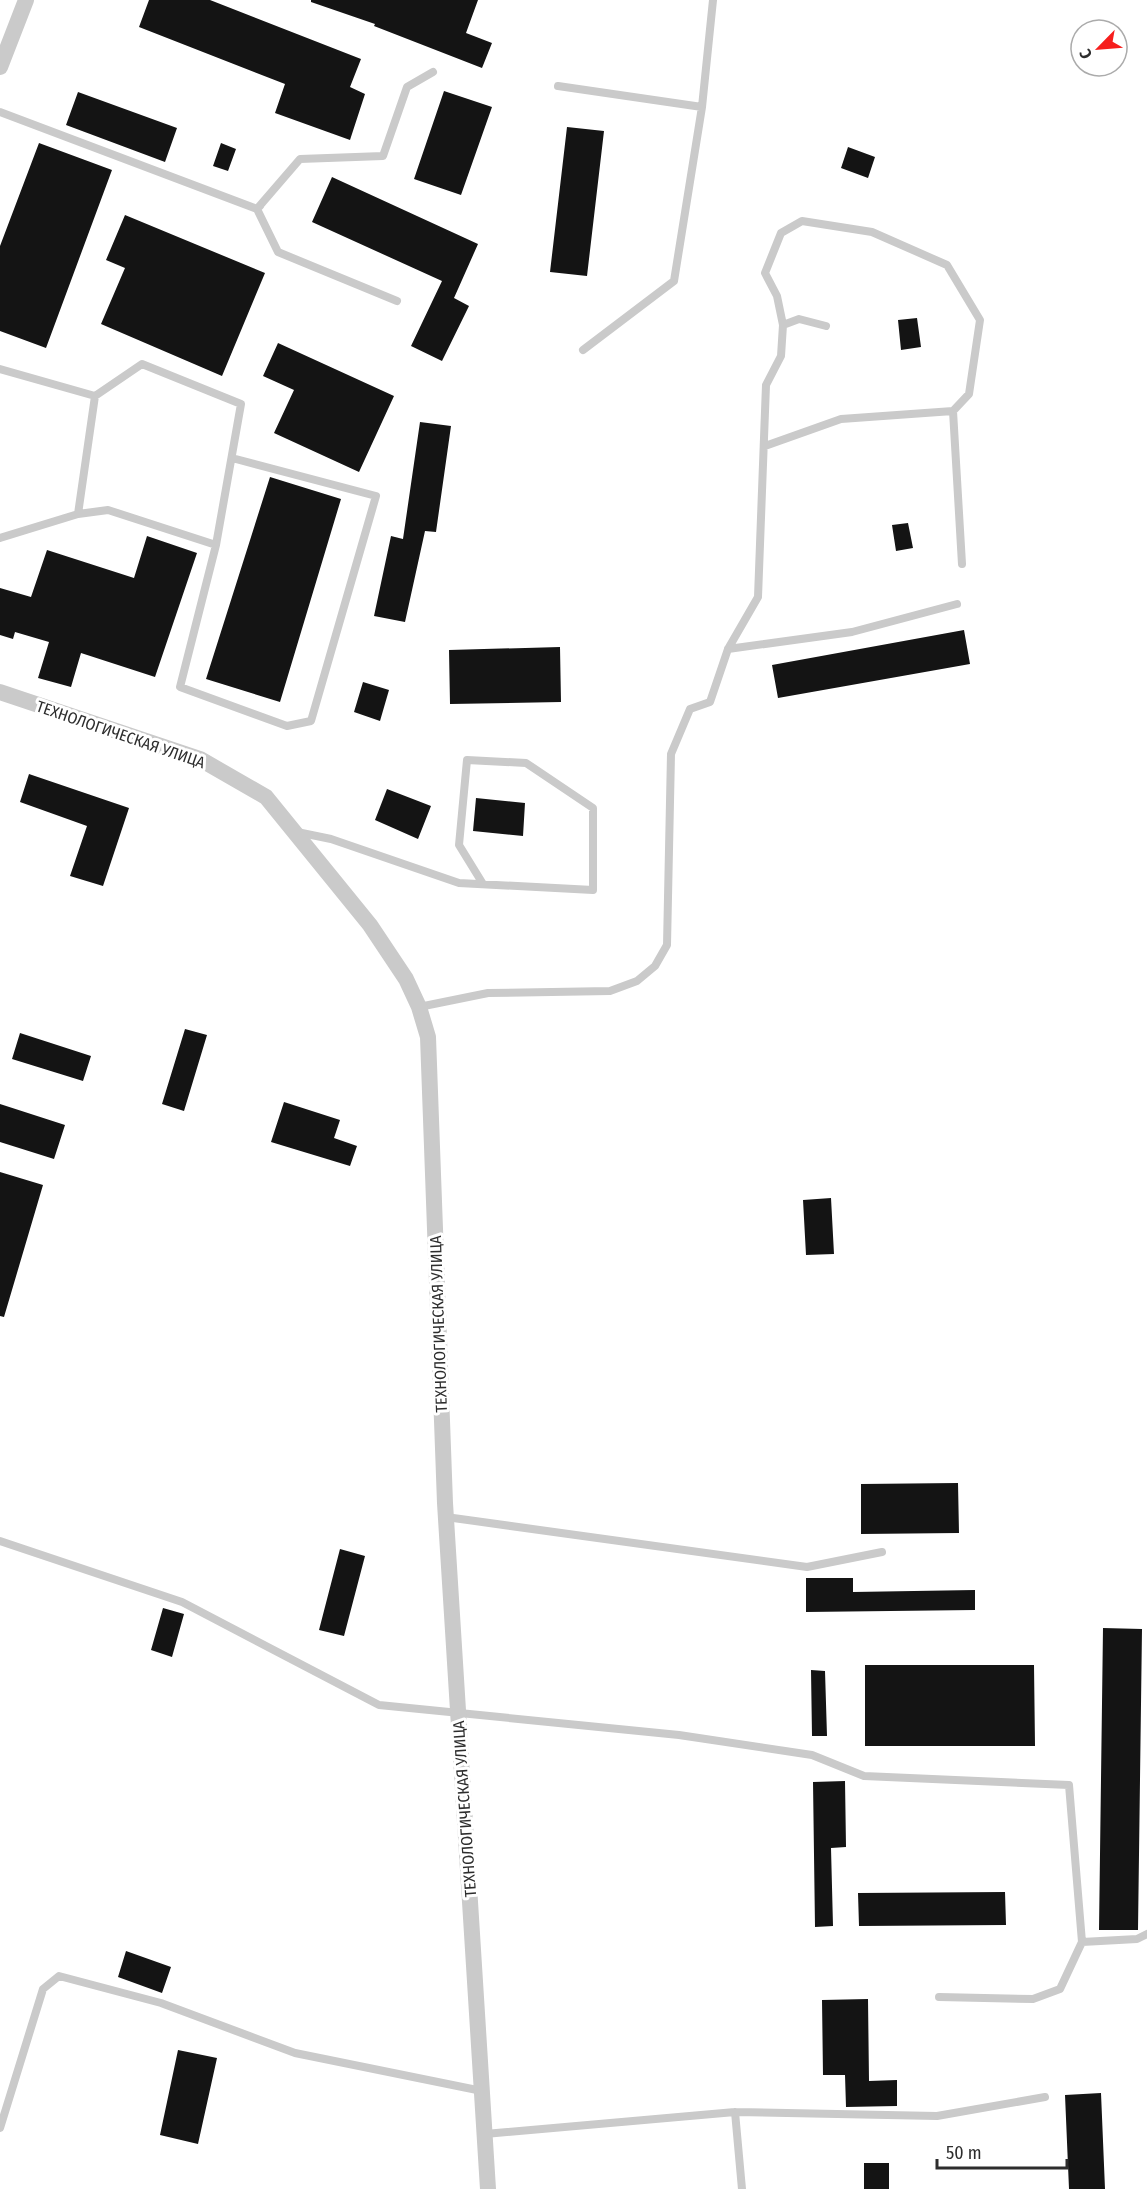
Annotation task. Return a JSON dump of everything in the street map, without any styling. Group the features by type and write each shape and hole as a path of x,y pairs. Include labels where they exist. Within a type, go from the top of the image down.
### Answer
{"street":[{"path":"0,67 26,0"},
{"name":"ТЕХНОЛОГИЧЕСКАЯ УЛИЦА","path":"0,692 200,759 266,797 297,832 370,925 406,979 419,1007 428,1037 446,1517 488,2189"}],"lane":[{"path":"583,350 674,281 702,107 713,0"},
{"path":"257,209 300,159 383,156 407,87 433,72"},
{"path":"558,86 702,107"},
{"path":"0,112 257,209 278,252 397,302"},
{"path":"419,1007 488,993 610,991 637,981 655,966 667,945 671,753 690,709 710,702 728,649 758,597 766,385 781,356 783,325 777,296 765,273 781,233 802,221 873,232 947,265 980,320 969,394 953,411 841,419 765,446"},
{"path":"783,325 799,319 826,326"},
{"path":"78,514 95,396 142,364 241,404 216,545 180,687 287,726 311,721 376,496 232,458"},
{"path":"0,369 95,396"},
{"path":"953,411 962,564"},
{"path":"0,538 78,514 108,510 216,545"},
{"path":"728,649 852,632 957,604"},
{"path":"297,832 331,839 459,883 593,890 593,808 526,763 467,760 459,845 483,884"},
{"path":"446,1517 807,1567 882,1552"},
{"path":"0,1541 182,1602 379,1705 458,1715 679,1735 812,1755 864,1776 1069,1785 1082,1942 1060,1989 1033,1999 939,1997"},
{"path":"1082,1942 1137,1939 1147,1934"},
{"path":"0,2128 43,1989 59,1976 161,2003 295,2053 482,2091"},
{"path":"484,2134 735,2112 937,2116 1045,2097"},
{"path":"735,2112 742,2189"}],"building":[{"path":"149,0 210,0 361,59 350,87 365,94 350,140 275,113 285,84 139,27"},
{"path":"311,0 478,0 466,33 492,43 482,68 374,26 375,24 311,2"},
{"path":"444,91 492,107 461,195 414,179"},
{"path":"78,92 177,128 165,162 66,125"},
{"path":"567,127 604,131 587,276 550,272"},
{"path":"39,143 112,170 46,348 0,331 0,246"},
{"path":"221,143 236,149 228,171 213,166"},
{"path":"848,147 875,157 868,178 841,168"},
{"path":"332,177 478,244 454,298 469,306 442,361 411,346 442,281 312,222"},
{"path":"125,215 265,273 222,376 101,324 125,268 106,260"},
{"path":"917,318 921,347 901,350 898,320"},
{"path":"278,343 394,396 359,472 274,433 294,390 263,376"},
{"path":"420,422 451,426 436,532 425,531 405,622 374,616 391,536 403,539"},
{"path":"270,477 341,499 280,702 206,679"},
{"path":"908,523 913,548 896,551 892,525"},
{"path":"147,536 197,553 155,677 81,653 71,687 38,678 49,642 15,632 13,639 0,635 0,588 31,597 47,550 134,578"},
{"path":"964,630 970,664 778,698 772,665"},
{"path":"560,647 561,702 450,704 449,650"},
{"path":"363,682 389,690 380,721 354,712"},
{"path":"29,774 129,808 103,886 70,876 87,826 20,802"},
{"path":"387,789 431,806 418,839 375,820"},
{"path":"476,798 525,803 523,836 473,831"},
{"path":"185,1029 207,1035 184,1111 162,1104"},
{"path":"20,1033 91,1056 83,1081 12,1059"},
{"path":"284,1102 340,1120 334,1138 357,1146 350,1166 271,1142"},
{"path":"0,1104 65,1125 54,1159 0,1142"},
{"path":"0,1172 43,1185 4,1317 0,1316"},
{"path":"831,1198 834,1254 806,1255 803,1200"},
{"path":"958,1483 959,1533 861,1534 861,1484"},
{"path":"340,1549 365,1556 344,1636 319,1630"},
{"path":"806,1578 853,1578 853,1592 975,1590 975,1610 806,1612"},
{"path":"163,1608 184,1614 172,1657 151,1650"},
{"path":"1103,1628 1142,1629 1138,1930 1099,1930"},
{"path":"865,1665 1034,1665 1035,1746 865,1746"},
{"path":"811,1670 825,1671 827,1736 812,1736"},
{"path":"845,1781 846,1847 831,1848 833,1926 815,1927 813,1782"},
{"path":"1005,1892 1006,1925 859,1926 858,1893"},
{"path":"126,1951 171,1967 162,1993 118,1977"},
{"path":"868,1999 869,2081 897,2080 897,2106 846,2107 845,2075 823,2075 822,2000"},
{"path":"178,2050 217,2058 198,2144 160,2135"},
{"path":"1101,2093 1105,2189 1069,2189 1065,2095"},
{"path":"864,2163 889,2163 889,2189 864,2189"}]}
